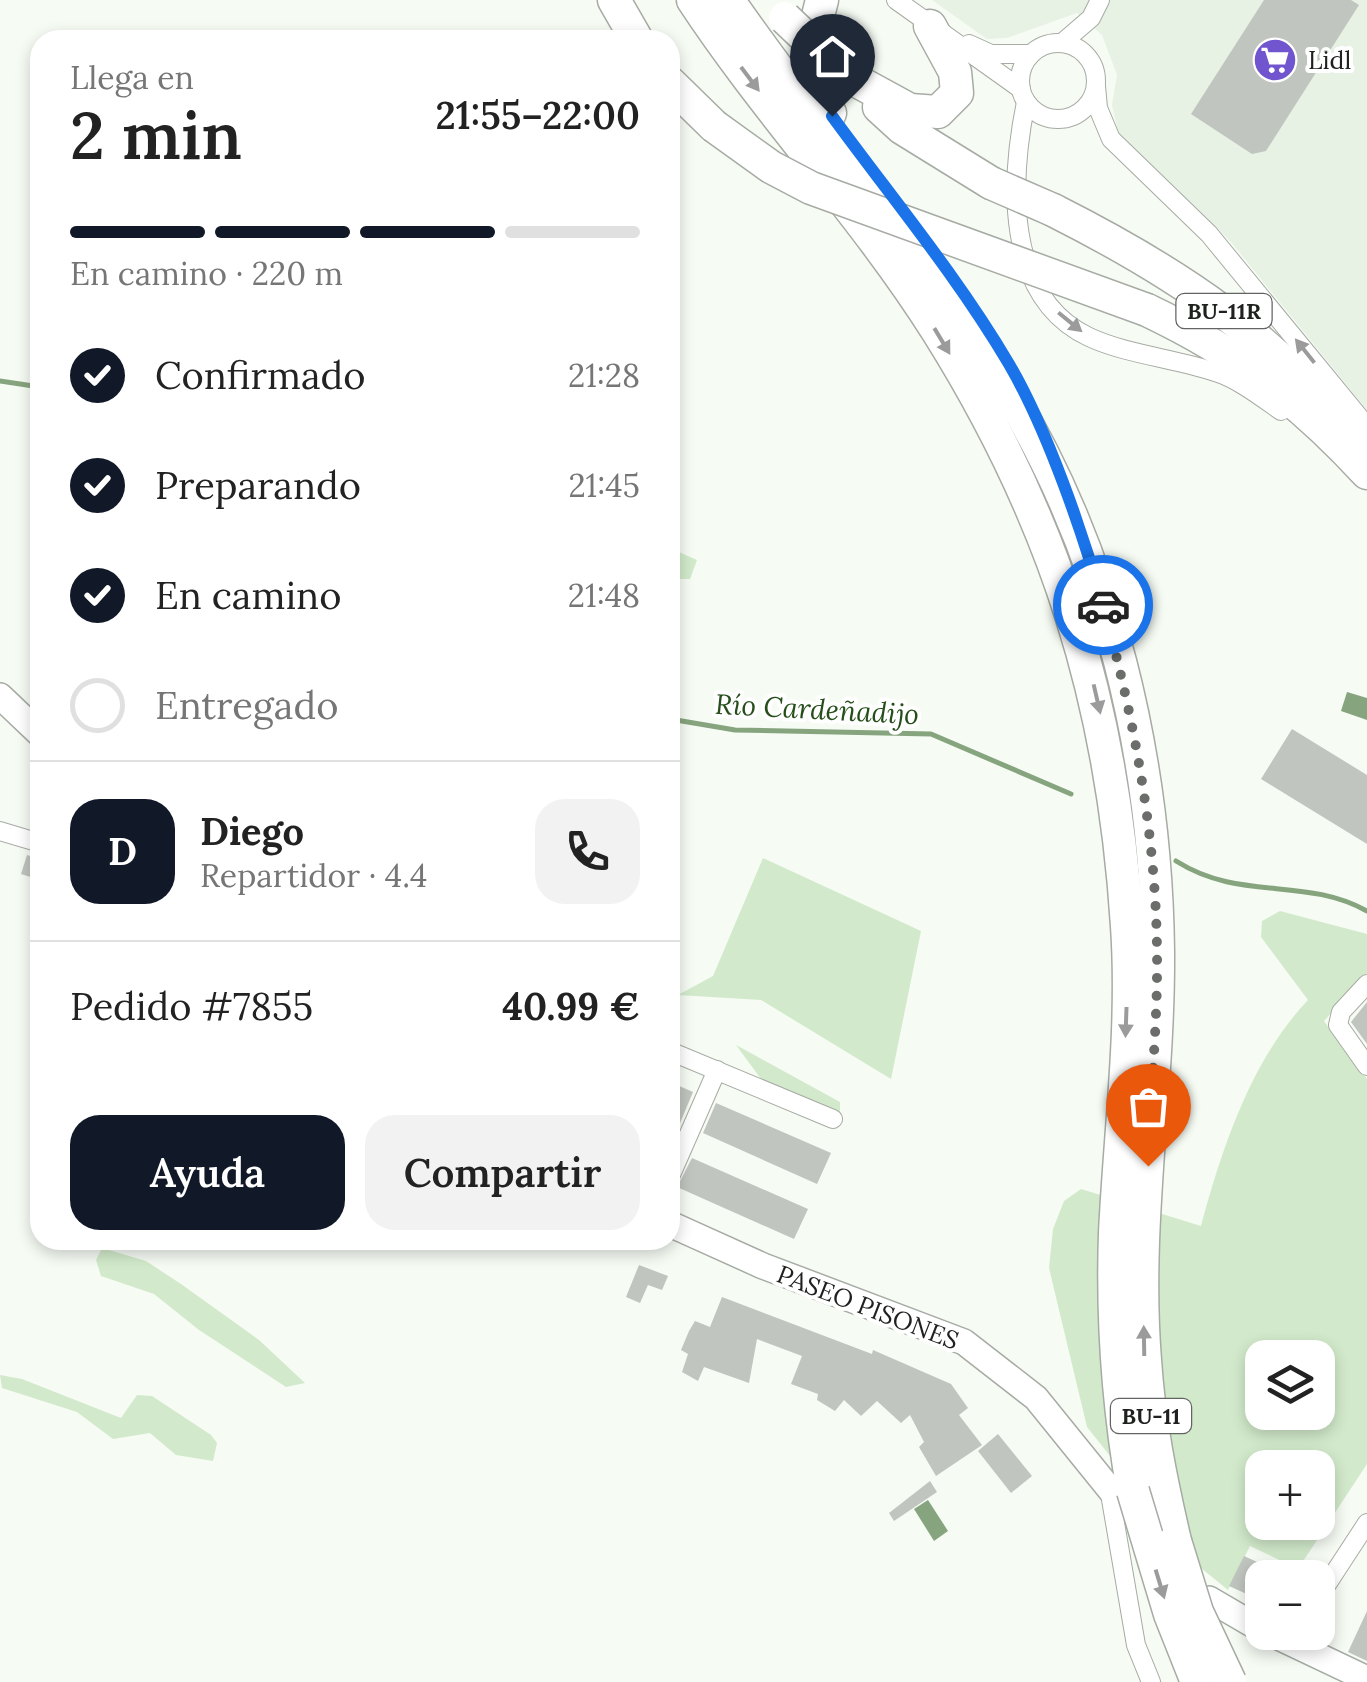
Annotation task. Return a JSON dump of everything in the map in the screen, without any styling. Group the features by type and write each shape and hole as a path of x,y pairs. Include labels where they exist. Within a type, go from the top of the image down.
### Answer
{"highway":[{"path":"614,0 630,30"},
{"name":"BU-11","path":"692,0 1038,466 1078,532 1132,713 1153,869 1156,1040 1143,1290 1152,1432 1175,1541 1198,1612 1230,1682"},
{"name":"BU-11","path":"728,0 963,319 1012,398 1038,466 1099,705 1116,806 1128,971 1114,1272 1122,1495 1197,1682"},
{"path":"822,0 810,64 817,94 1012,368 1038,466"},
{"name":"BU-11R","path":"778,9 902,128 990,183 1150,260 1197,291 1304,379 1367,448"},
{"path":"844,74 910,110 938,112 957,94 958,80 938,30"},
{"name":"BU-11R","path":"680,92 714,126 771,167 811,188 1147,310 1218,345 1288,394 1367,473"}],"main road":[{"path":"0,696 30,724"},
{"name":"PASEO PISONES","path":"680,1229 763,1266 964,1342 1036,1398 1122,1495"},
{"path":"1209,1598 1245,1617"},
{"path":"1310,1650 1367,1679"}],"street":[{"path":"896,0 1024,96 1047,118 1060,119 1084,109 1096,86"},
{"path":"938,30 991,54 1031,54 1062,43 1091,18 1100,0"},
{"path":"1091,18 1090,59 1098,108 1111,140 1216,242 1367,426"},
{"path":"1062,43 1090,59"},
{"path":"1031,54 1020,77 1024,96 1020,236 1036,288 1087,336 1218,372 1254,393 1280,410 1367,492"},
{"path":"0,831 30,840"},
{"path":"1367,984 1341,1012 1338,1025 1367,1066"},
{"path":"680,1055 833,1120"},
{"path":"680,1154 717,1070"},
{"path":"1122,1495 1136,1646 1151,1682"},
{"path":"1335,1572 1367,1523"}],"shaded area":[{"path":"932,0 1367,0 1367,410 1231,242 1118,132 1112,105 1117,75 1102,35 1077,13 1007,38 987,39"},
{"path":"680,552 697,560 690,579 680,579"},
{"path":"1347,692 1367,698 1367,720 1341,711"},
{"path":"763,858 921,931 891,1079 761,1000 680,995 713,976"},
{"path":"1280,911 1367,934 1367,973 1324,1021 1367,1079 1367,1464 1335,1513 1335,1450 1245,1450 1245,1540 1317,1540 1304,1560 1279,1560 1250,1546 1228,1590 1196,1564 1087,1427 1049,1268 1053,1229 1064,1201 1081,1189 1201,1226 1241,1106 1270,1050 1308,1000 1261,937 1262,921"},
{"path":"736,1045 840,1102 840,1112 761,1079"},
{"path":"101,1250 109,1250 146,1261 259,1340 305,1383 286,1387 199,1330 154,1294 101,1276 96,1260"},
{"path":"0,1375 22,1379 121,1418 137,1395 152,1396 211,1435 217,1443 213,1461 176,1455 150,1433 113,1439 77,1412 2,1388"},
{"path":"928,1500 948,1531 934,1541 914,1509"}],"building":[{"name":"Lidl","path":"1264,0 1351,0 1359,5 1266,151 1252,154 1191,114"},
{"path":"1292,729 1367,775 1367,844 1261,779"},
{"path":"27,855 30,856 30,877 21,874"},
{"path":"1367,1002 1367,1044 1351,1022"},
{"path":"680,1086 693,1092 680,1123"},
{"path":"716,1103 831,1153 817,1184 703,1133"},
{"path":"692,1158 808,1209 794,1239 680,1188"},
{"path":"639,1265 668,1276 662,1290 648,1285 640,1303 626,1297"},
{"path":"722,1297 872,1354 873,1350 951,1384 968,1408 959,1415 982,1445 936,1476 919,1447 924,1442 910,1415 901,1423 877,1401 861,1416 844,1400 835,1411 817,1400 818,1394 791,1384 802,1356 757,1339 749,1383 704,1367 698,1381 682,1372 688,1354 681,1350 689,1331 695,1321 710,1327"},
{"path":"998,1434 1032,1476 1011,1493 978,1451"},
{"path":"930,1481 937,1492 894,1521 889,1513"},
{"path":"1244,1556 1253,1560 1245,1560 1245,1593 1229,1586"},
{"path":"1367,1611 1367,1661 1348,1652"}],"waterway":[{"name":"Río Cardeñadijo","path":"0,381 30,386"},
{"name":"Río Cardeñadijo","path":"680,721 735,730 931,734 1071,794"},
{"name":"Río Cardeñadijo","path":"1176,861 1224,881 1320,894 1367,911"}],"way so far":[{"path":"1103,605 1132,713 1153,869 1158,950 1148,1166"}],"place":[{"name":"Lidl","path":"1275,60"}],"route":[{"path":"832,116 953,277 1012,368 1103,605"}]}
